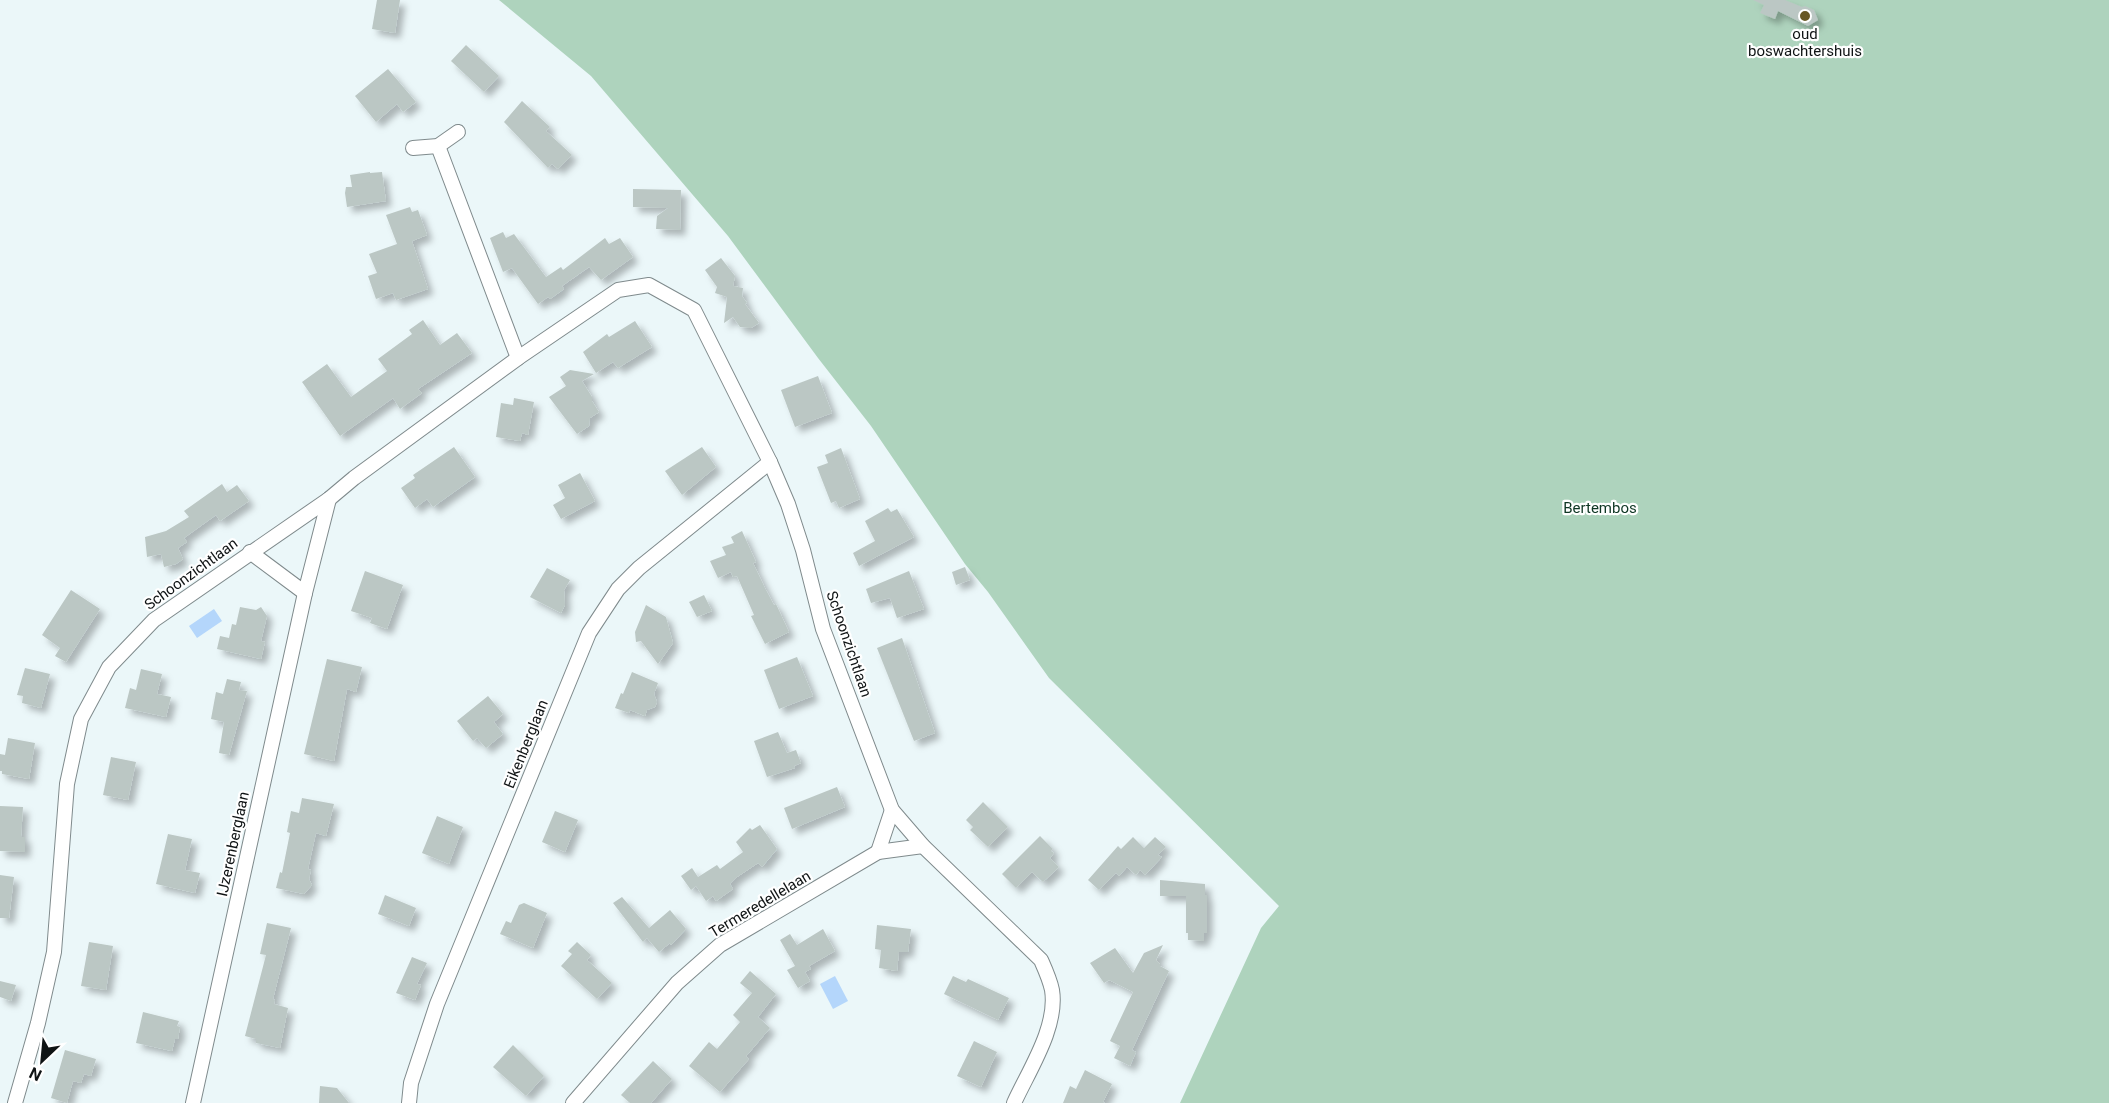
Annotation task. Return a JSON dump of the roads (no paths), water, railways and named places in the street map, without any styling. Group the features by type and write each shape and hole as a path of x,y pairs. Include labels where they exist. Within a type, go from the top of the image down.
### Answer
{"street":[{"path":"412,148 438,146 458,132"},
{"path":"438,146 518,358"},
{"name":"Schoonzichtlaan","path":"15,1103 38,1023 54,952 68,784 81,719 109,667 154,620 329,499 354,478 518,358 618,290 649,285 694,310 770,462 788,504 803,550 823,629 892,810 923,846 1041,960 1052,990 1051,1022 1014,1103"},
{"name":"Eikenberglaan","path":"409,1103 411,1083 437,1004 589,633 618,589 639,568 770,462"},
{"name":"IJzerenberglaan","path":"193,1103 305,593 329,499"},
{"path":"250,552 305,593"},
{"path":"878,852 892,810"},
{"name":"Termeredellelaan","path":"573,1103 677,983 720,945 878,852 923,846"}],"water":[{"path":"214,609 222,621 197,638 189,626"},
{"path":"835,976 848,1001 833,1009 820,984"}],"place":[{"name":"oud boswachtershuis","path":"1805,16"}],"park label":[{"name":"Bertembos","path":"1600,508"}]}
